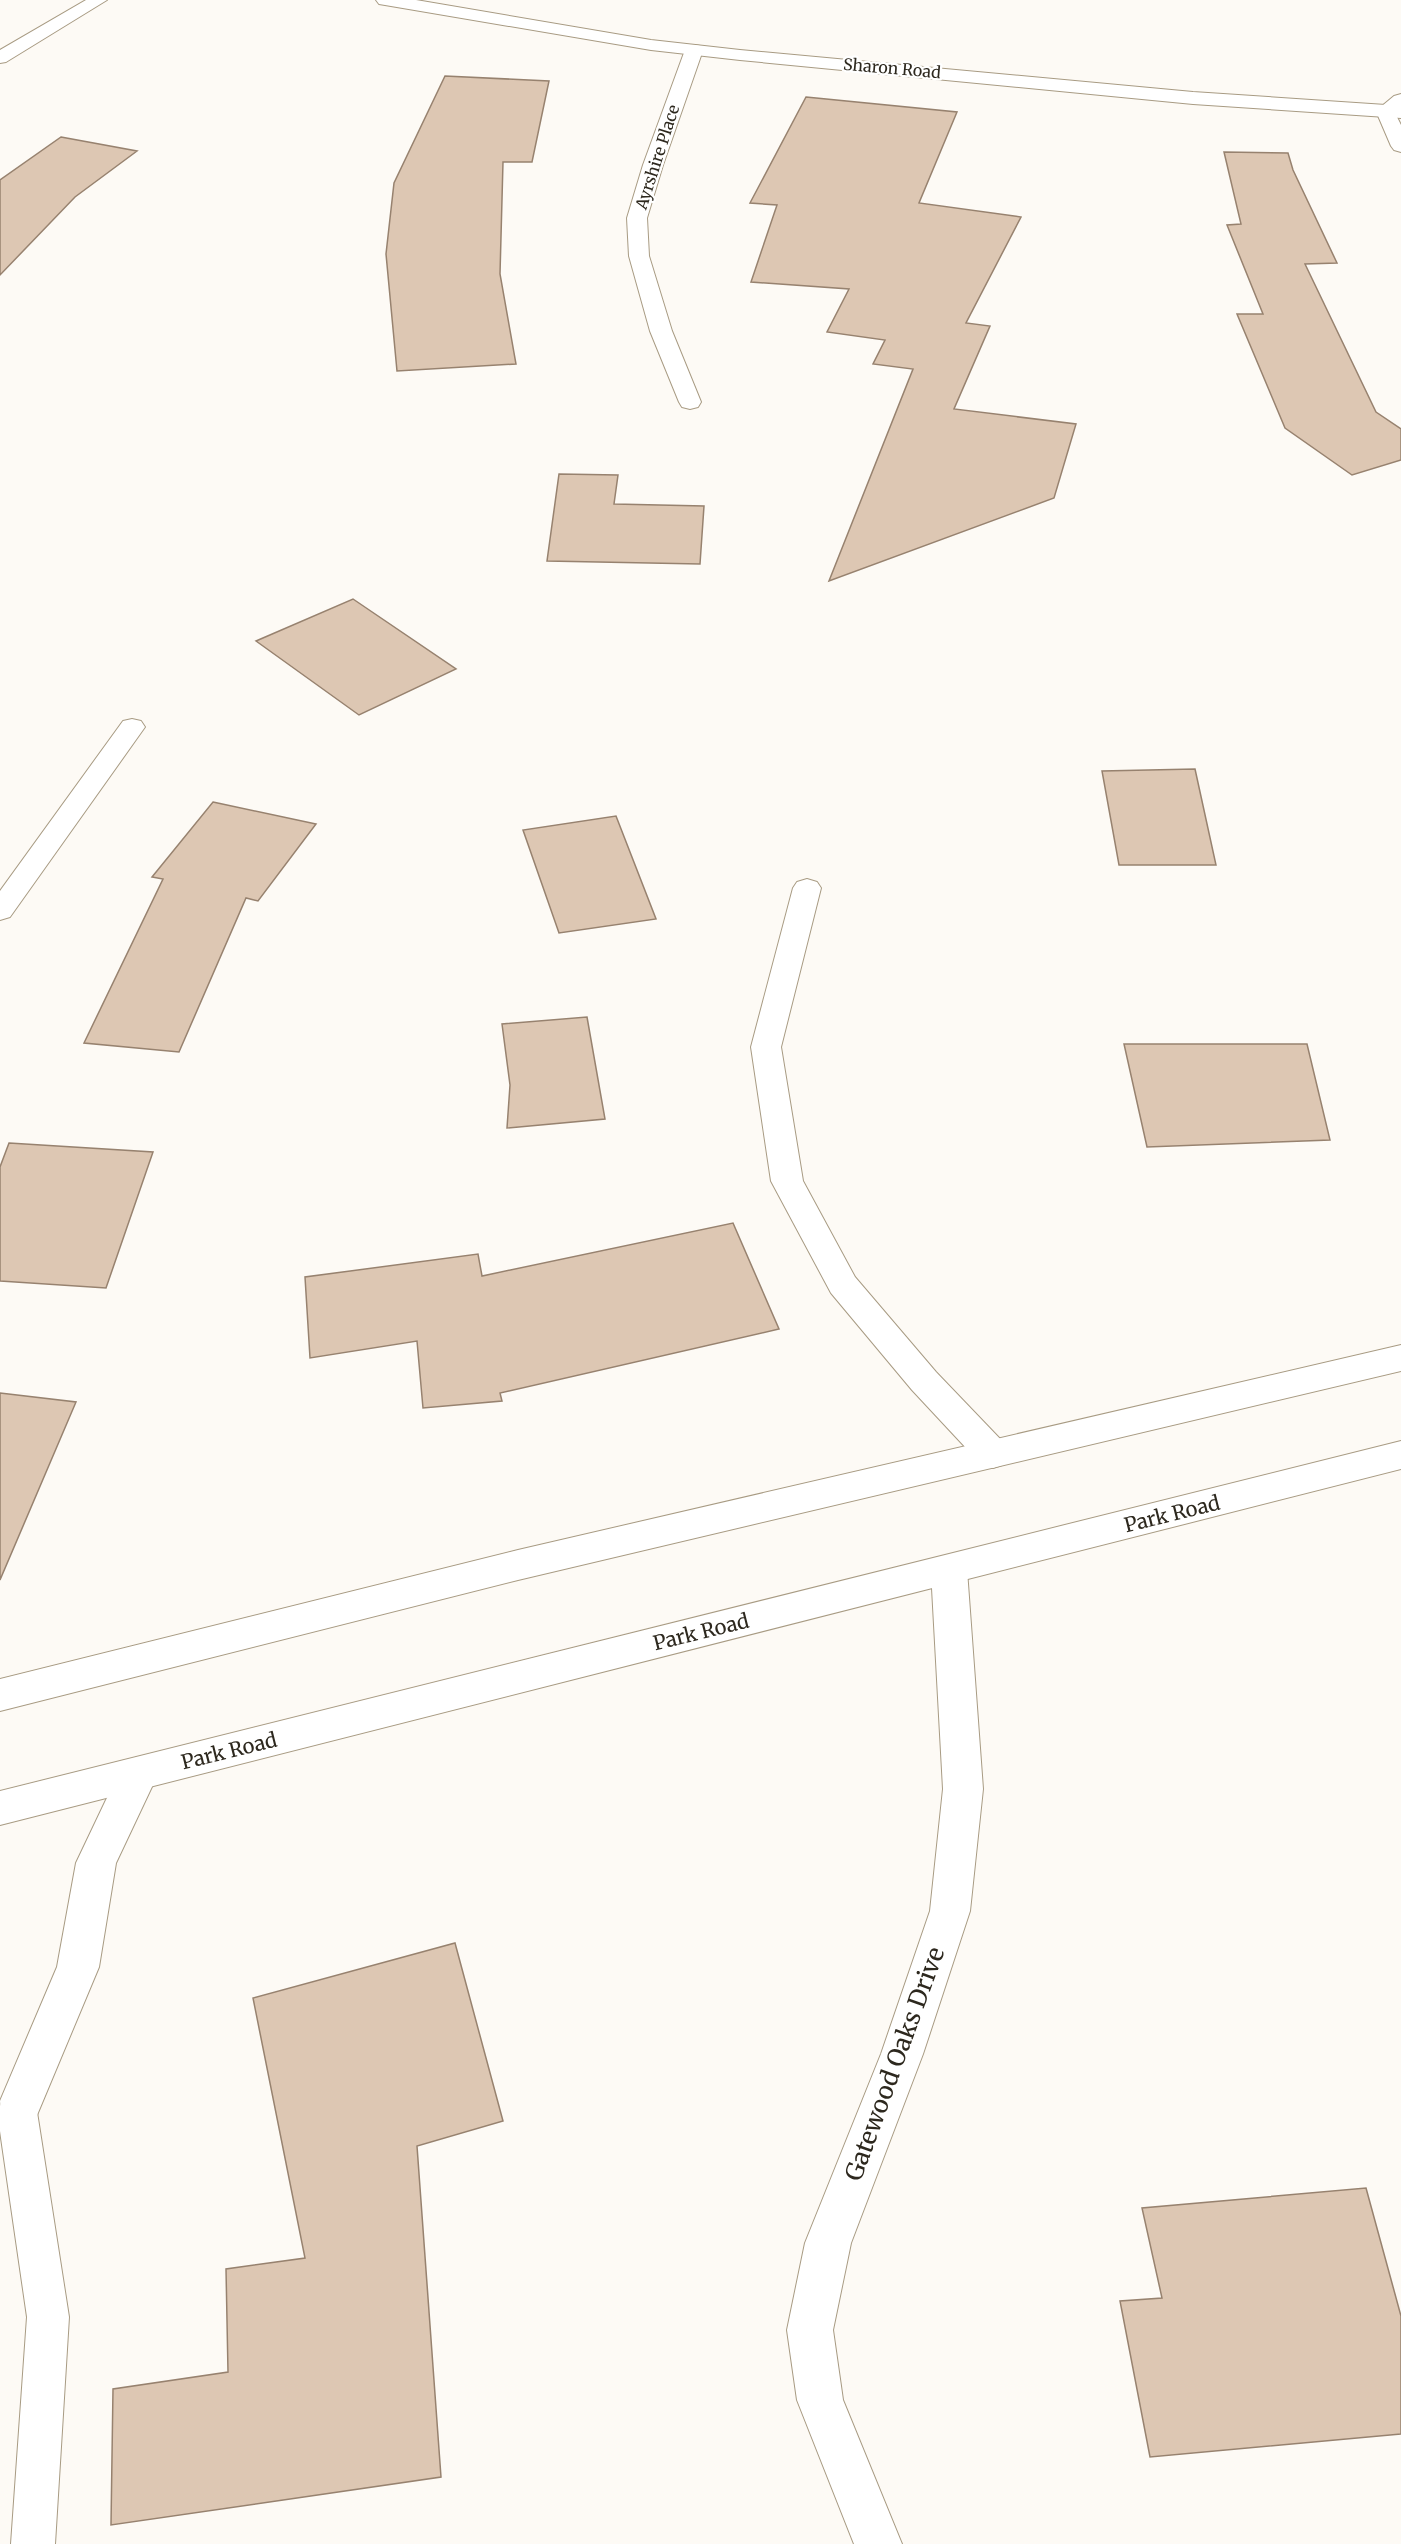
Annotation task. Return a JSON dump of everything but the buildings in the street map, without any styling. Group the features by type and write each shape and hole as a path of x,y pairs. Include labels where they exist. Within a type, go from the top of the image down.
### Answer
{"main road":[{"path":"0,58 99,0"},
{"name":"Sharon Road","path":"385,0 651,45 694,50 1193,98 1393,112"},
{"name":"Ayrshire Place","path":"690,402 661,331 642,267 639,256 637,218 652,165 694,50"},
{"path":"1401,100 1393,112 1401,146"},
{"path":"0,911 132,727"},
{"path":"807,888 766,1047 787,1181 843,1285 924,1381 993,1454"},
{"path":"0,1695 518,1565 1401,1358"},
{"name":"Park Road","path":"0,1809 1401,1455"},
{"name":"Gatewood Oaks Drive","path":"878,2544 820,2400 810,2330 828,2242 902,2054 950,1911 963,1789 960,1702 949,1570"},
{"path":"17,2112 78,1967 96,1863 138,1773"}],"lane":[{"path":"17,2112 48,2317 33,2544"}]}
